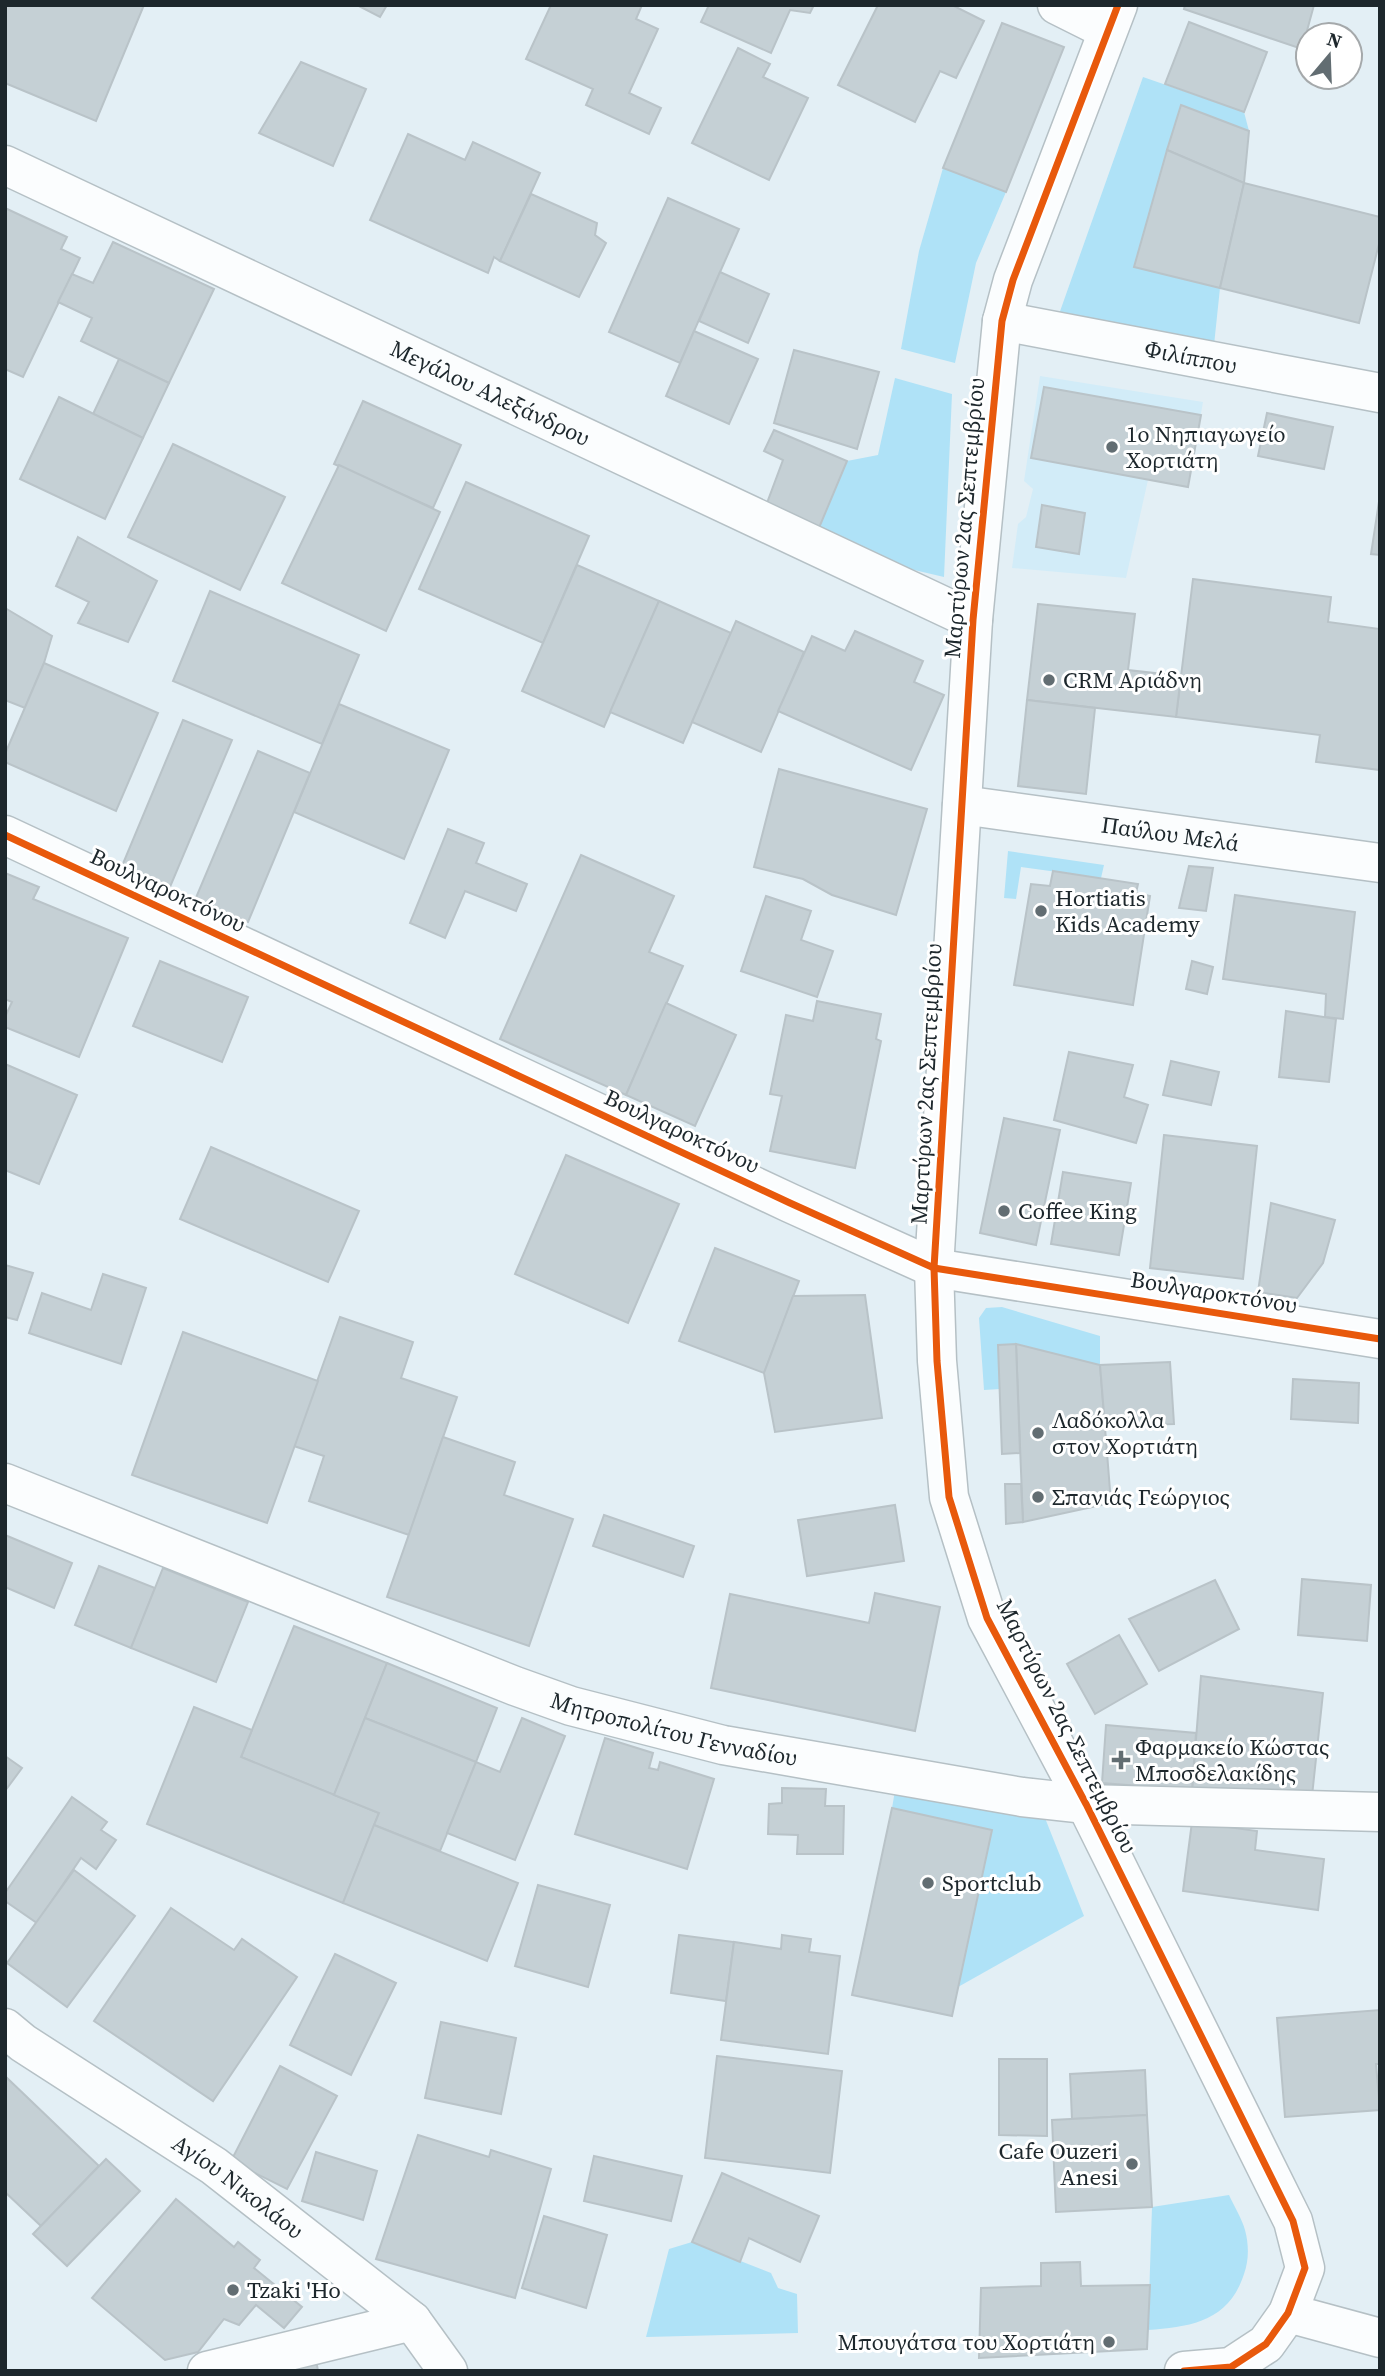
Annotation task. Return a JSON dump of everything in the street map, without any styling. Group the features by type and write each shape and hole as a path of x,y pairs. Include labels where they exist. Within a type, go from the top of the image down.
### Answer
{"street":[{"path":"1057,5 1113,18"},
{"name":"Μαρτύρων 2ας Σεπτεμβρίου","path":"1113,18 1013,280 1002,321 973,620 934,1268 937,1361 949,1497 987,1618 1086,1804 1293,2221 1305,2268 1288,2313 1266,2344 1231,2367 1184,2371"},
{"name":"Μεγάλου Αλεξάνδρου","path":"5,165 973,620"},
{"name":"Φιλίππου","path":"1002,321 1380,393"},
{"name":"Παύλου Μελά","path":"962,805 1380,863"},
{"name":"Βουλγαροκτόνου","path":"5,835 934,1268 1380,1339"},
{"name":"Μητροπολίτου Γενναδίου","path":"5,1483 515,1686 571,1706 643,1726 749,1750 942,1785 1086,1804 1380,1812"},
{"name":"Αγίου Νικολάου","path":"5,2028 23,2043 214,2166 412,2320 448,2371"},
{"path":"1288,2313 1380,2338"},
{"path":"207,2371 412,2320"}],"shaded area":[{"path":"1143,77 1244,112 1249,131 1167,150 1134,267 1220,288 1214,345 1058,317"},
{"path":"943,168 1006,192 976,263 955,363 901,349 919,251"},
{"name":"1ο Νηπιαγωγείο Χορτιάτη","path":"1040,376 1203,402 1188,487 1148,480 1126,578 1012,568 1018,524 1026,517 1033,489 1024,481"},
{"path":"895,378 952,394 944,577 910,569 816,535 847,461 878,455"},
{"path":"1008,851 1104,865 1101,878 1021,867 1016,899 1004,898"},
{"path":"1002,1307 1100,1336 1100,1365 1016,1344 999,1345 1000,1389 984,1390 979,1318 986,1308"},
{"path":"896,1785 1043,1813 1084,1916 958,1987 991,1830 892,1808"},
{"path":"1229,2195 1244,2226 1248,2247 1246,2269 1237,2290 1229,2302 1207,2318 1179,2327 1148,2330 1152,2207"},
{"path":"692,2242 771,2273 778,2288 797,2294 798,2333 646,2337 669,2249"}],"building":[{"path":"5,5 144,5 96,121 5,83"},
{"path":"357,5 387,5 380,17"},
{"path":"551,5 642,5 636,19 658,29 629,93 661,108 649,134 586,105 593,89 526,59"},
{"path":"709,5 814,5 810,13 790,10 771,53 701,22"},
{"path":"878,5 952,5 984,21 956,78 940,71 915,122 838,85"},
{"path":"1185,5 1314,5 1310,21 1294,21 1294,46 1184,9"},
{"path":"1189,22 1267,52 1244,112 1165,84"},
{"path":"1002,23 1064,47 1006,192 943,168"},
{"path":"738,48 770,64 763,77 808,98 769,180 692,143"},
{"path":"301,62 366,89 333,166 259,133"},
{"path":"1181,105 1249,131 1244,183 1167,150"},
{"path":"408,134 465,160 473,142 540,173 500,261 494,257 488,273 370,220"},
{"path":"1167,150 1244,183 1220,288 1134,267"},
{"path":"1244,183 1380,217 1380,240 1359,323 1220,288"},
{"path":"531,194 597,223 595,235 606,243 579,297 500,261"},
{"path":"668,198 739,229 680,363 609,332"},
{"path":"5,208 67,237 61,249 80,258 23,377 5,369"},
{"path":"113,242 214,289 169,383 81,341 92,318 58,302 72,274 93,283"},
{"path":"720,272 769,294 748,343 699,321"},
{"path":"694,331 758,359 729,424 666,396"},
{"path":"794,350 879,372 857,449 774,423"},
{"path":"119,359 169,383 143,438 93,414"},
{"path":"1044,387 1201,415 1188,487 1031,458"},
{"path":"59,397 143,438 105,519 20,479"},
{"path":"363,401 461,445 433,508 334,464"},
{"path":"1267,413 1333,427 1324,469 1258,456"},
{"path":"774,430 847,461 816,535 764,511 783,460 764,451"},
{"path":"173,444 285,497 240,590 128,537"},
{"path":"339,465 440,512 386,631 282,583"},
{"path":"466,482 589,536 543,643 419,589"},
{"path":"1380,495 1380,555 1371,554"},
{"path":"1042,505 1085,513 1079,554 1036,547"},
{"path":"78,537 157,581 128,642 78,623 89,602 56,586"},
{"path":"577,565 659,601 604,727 522,691"},
{"path":"1193,579 1331,597 1328,622 1380,629 1380,770 1316,762 1320,735 1176,717"},
{"path":"210,591 359,655 322,744 173,681"},
{"path":"659,601 731,633 683,743 610,712"},
{"path":"1038,604 1135,614 1128,670 1181,676 1176,717 1027,700"},
{"path":"5,608 52,636 25,708 5,700"},
{"path":"736,621 804,652 761,752 692,722"},
{"path":"855,631 923,661 914,682 944,695 911,770 778,711 812,636 845,651"},
{"path":"44,663 158,713 116,811 5,762 5,754"},
{"path":"1027,700 1095,708 1086,794 1018,786"},
{"path":"339,704 449,750 404,859 294,812"},
{"path":"183,720 232,740 170,887 122,866"},
{"path":"258,751 310,773 248,922 195,900"},
{"path":"779,769 927,809 896,915 832,895 803,879 754,867"},
{"path":"448,829 484,843 476,863 527,884 516,911 465,891 445,938 410,923"},
{"path":"581,855 674,896 649,952 683,966 626,1095 500,1039"},
{"path":"1189,866 1213,868 1206,911 1179,908"},
{"path":"1053,871 1138,884 1136,893 1150,896 1133,1005 1014,985 1031,884 1050,886"},
{"path":"5,873 39,887 33,899 128,938 79,1057 5,1027 5,1017 12,1002 5,999"},
{"path":"1235,895 1355,912 1343,1019 1325,1017 1326,994 1223,979"},
{"path":"766,896 811,911 801,940 833,951 817,997 741,971"},
{"path":"160,961 248,997 222,1062 133,1026"},
{"path":"1192,961 1213,967 1207,994 1186,989"},
{"path":"817,1001 881,1014 876,1039 881,1041 855,1168 770,1151 782,1096 770,1094 786,1015 813,1021"},
{"path":"666,1003 736,1035 695,1126 626,1095"},
{"path":"1286,1011 1336,1019 1329,1082 1279,1077"},
{"path":"1069,1052 1133,1065 1124,1097 1148,1105 1136,1143 1054,1120"},
{"path":"1171,1061 1219,1072 1211,1105 1163,1095"},
{"path":"5,1064 77,1095 39,1184 5,1170"},
{"path":"1004,1118 1060,1130 1036,1245 980,1233"},
{"path":"1164,1135 1257,1146 1243,1279 1150,1268"},
{"path":"211,1147 359,1211 328,1282 180,1219"},
{"path":"566,1155 679,1204 628,1323 515,1274"},
{"path":"1063,1172 1131,1183 1119,1255 1051,1244"},
{"path":"1271,1203 1335,1220 1323,1263 1297,1298 1258,1292"},
{"path":"715,1248 799,1281 764,1373 679,1341"},
{"path":"5,1265 33,1273 17,1320 5,1317"},
{"path":"103,1274 146,1288 121,1364 29,1333 42,1293 91,1310"},
{"path":"865,1295 882,1418 775,1432 764,1373 793,1296"},
{"path":"340,1317 413,1342 401,1378 457,1397 409,1535 309,1501 324,1456 294,1446"},
{"path":"183,1332 318,1381 267,1523 132,1475"},
{"path":"1016,1344 1100,1365 1111,1503 1023,1522"},
{"path":"1016,1344 1020,1453 1002,1454 998,1345"},
{"path":"1170,1362 1174,1424 1105,1426 1100,1365"},
{"path":"1293,1379 1359,1383 1358,1423 1291,1419"},
{"path":"443,1437 515,1462 504,1495 573,1519 529,1646 387,1597"},
{"path":"1005,1484 1021,1484 1023,1522 1006,1524"},
{"path":"895,1505 904,1561 807,1576 798,1520"},
{"path":"604,1515 694,1546 683,1577 593,1546"},
{"path":"5,1535 72,1563 54,1608 5,1587"},
{"path":"99,1566 155,1588 131,1648 75,1625"},
{"path":"163,1568 248,1602 216,1682 131,1648"},
{"path":"1302,1579 1371,1585 1367,1641 1298,1635"},
{"path":"1215,1580 1239,1629 1159,1671 1129,1619"},
{"path":"875,1593 940,1607 915,1731 711,1688 730,1594 869,1623"},
{"path":"294,1626 387,1663 334,1795 241,1757"},
{"path":"1119,1635 1147,1684 1095,1714 1067,1664"},
{"path":"387,1663 497,1708 476,1762 365,1718"},
{"path":"1201,1676 1323,1693 1312,1796 1192,1790"},
{"path":"194,1707 252,1730 241,1757 379,1813 343,1903 147,1824"},
{"path":"365,1718 476,1762 440,1851 374,1825 379,1813 334,1795"},
{"path":"522,1718 565,1736 515,1860 447,1833 476,1762 500,1772"},
{"path":"1106,1725 1196,1733 1192,1790 1102,1783"},
{"path":"605,1738 653,1753 649,1768 658,1770 660,1762 714,1779 687,1869 575,1834"},
{"path":"5,1756 22,1768 5,1791"},
{"path":"782,1788 826,1789 825,1806 844,1806 843,1854 797,1854 798,1835 768,1834 769,1804 782,1803"},
{"path":"72,1797 107,1822 101,1830 116,1840 96,1869 81,1858 37,1923 5,1901 5,1893"},
{"name":"Sportclub","path":"892,1808 992,1830 952,2016 852,1995"},
{"path":"1192,1822 1257,1831 1255,1850 1324,1859 1318,1910 1183,1891"},
{"path":"374,1825 518,1883 487,1961 343,1903"},
{"path":"74,1870 135,1916 67,2007 7,1963"},
{"path":"538,1885 610,1905 588,1987 515,1966"},
{"path":"171,1908 234,1950 242,1939 297,1977 213,2101 94,2021"},
{"path":"679,1935 734,1942 726,2001 671,1993"},
{"path":"782,1935 811,1939 809,1952 840,1956 828,2054 721,2040 734,1942 781,1949"},
{"path":"335,1954 396,1983 351,2075 290,2045"},
{"path":"1380,2010 1380,2064 1376,2064 1380,2110 1285,2117 1277,2018"},
{"path":"441,2022 516,2038 501,2114 425,2098"},
{"path":"717,2056 842,2071 830,2173 705,2158"},
{"path":"999,2059 1047,2059 1047,2136 999,2135"},
{"path":"280,2066 337,2096 287,2189 231,2161"},
{"path":"1145,2070 1147,2115 1072,2119 1070,2074"},
{"path":"5,2076 99,2166 41,2226 5,2192"},
{"path":"1147,2115 1152,2207 1056,2212 1052,2120"},
{"path":"418,2135 489,2157 491,2150 551,2169 515,2298 376,2259"},
{"path":"316,2152 377,2171 363,2220 302,2201"},
{"path":"594,2156 682,2176 671,2221 584,2201"},
{"path":"106,2159 140,2191 67,2266 33,2234"},
{"path":"722,2173 819,2216 800,2262 749,2238 740,2262 692,2242"},
{"path":"176,2199 234,2247 238,2242 260,2260 254,2268 302,2307 284,2328 256,2305 239,2325 224,2319 198,2352 165,2360 92,2298"},
{"path":"544,2216 607,2235 586,2308 522,2288"},
{"path":"1080,2262 1081,2286 1150,2285 1147,2349 979,2358 981,2288 1041,2286 1041,2263"},
{"path":"315,2354 318,2371 247,2371"}],"cycle path":[{"path":"1118,5 1013,280 1002,321 973,620 934,1268 937,1361 949,1497 987,1618 1086,1804 1293,2221 1305,2268 1288,2313 1266,2344 1231,2367 1184,2371"},
{"path":"5,835 934,1268 1380,1339"}],"place":[{"name":"1ο Νηπιαγωγείο Χορτιάτη","path":"1112,447"},
{"name":"CRM Αριάδνη","path":"1049,680"},
{"name":"Hortiatis Kids Academy","path":"1041,911"},
{"name":"Coffee King","path":"1004,1211"},
{"name":"Λαδόκολλα στον Χορτιάτη","path":"1038,1433"},
{"name":"Σπανιάς Γεώργιος","path":"1038,1497"},
{"name":"Φαρμακείο Κώστας Μποσδελακίδης","path":"1121,1760"},
{"name":"Sportclub","path":"928,1883"},
{"name":"Cafe Ouzeri Anesi","path":"1132,2164"},
{"name":"Tzaki 'Ho","path":"233,2290"},
{"name":"Μπουγάτσα του Χορτιάτη","path":"1109,2342"}]}
